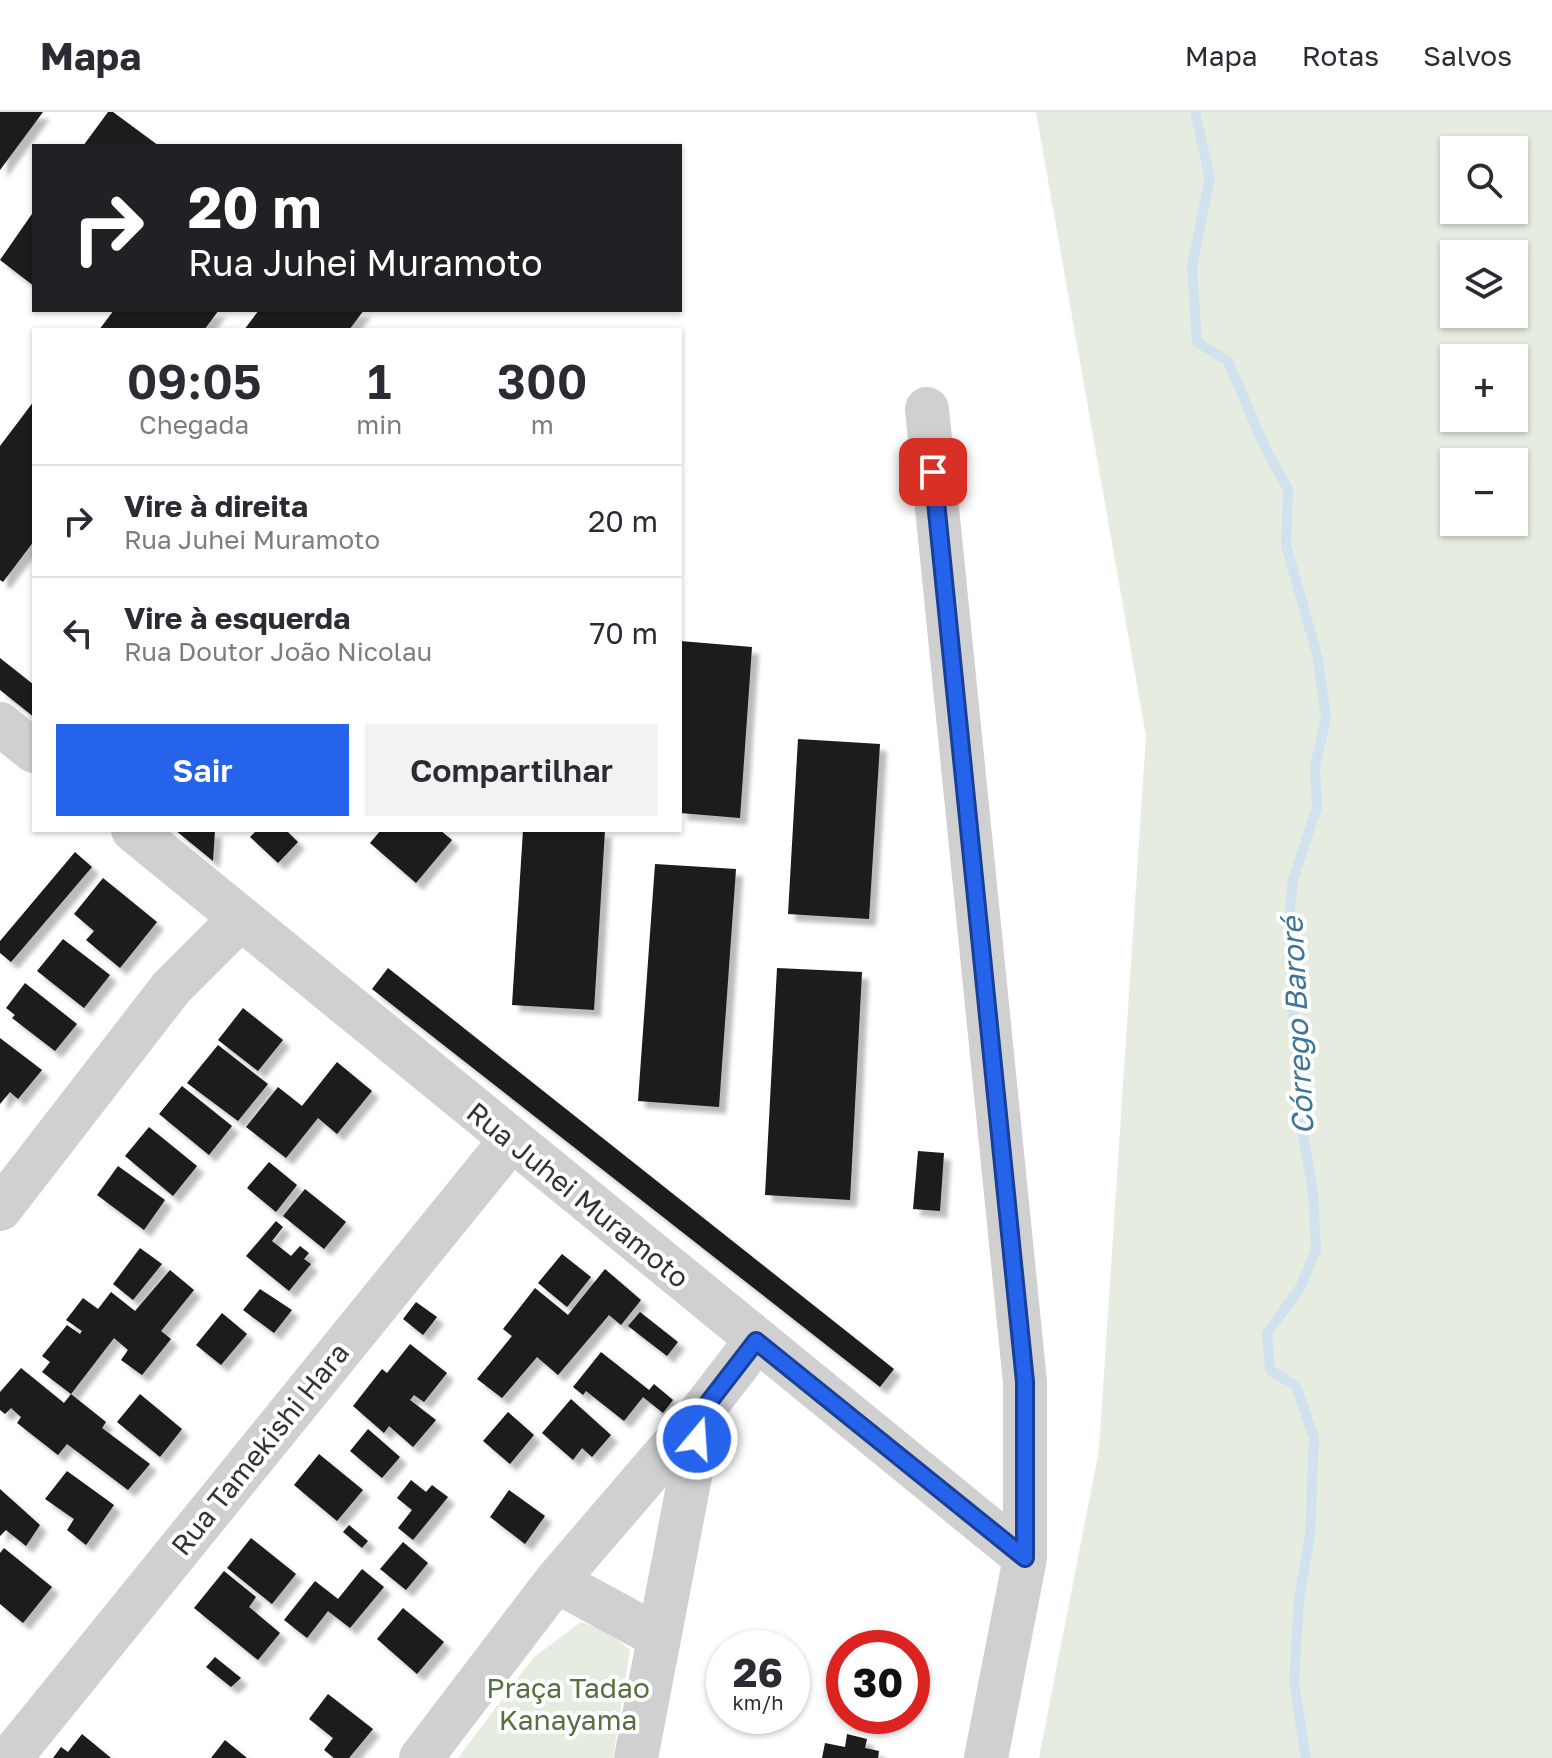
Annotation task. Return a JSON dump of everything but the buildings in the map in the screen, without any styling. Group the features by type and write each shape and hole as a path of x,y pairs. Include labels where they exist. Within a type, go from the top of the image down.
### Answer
{"street":[{"path":"927,409 1025,1382 1025,1558 986,1758"},
{"path":"0,724 32,749"},
{"name":"Rua Juhei Muramoto","path":"135,832 1025,1558"},
{"path":"0,1209 171,988 240,919"},
{"name":"Rua Tamekishi Hara","path":"10,1758 511,1140"},
{"path":"421,1758 556,1581 702,1411 756,1341"},
{"path":"636,1758 702,1411"},
{"path":"556,1581 659,1637"}],"green space":[{"path":"1036,112 1552,112 1552,1758 1039,1758 1099,1450 1146,736"},
{"name":"Praça Tadao Kanayama","path":"581,1622 608,1632 630,1650 613,1758 458,1758 533,1658"}],"waterway":[{"name":"Córrego Baroré","path":"1195,112 1210,178 1192,266 1197,342 1228,361 1266,450 1288,489 1286,545 1318,659 1326,718 1315,767 1317,807 1293,880 1288,929 1299,1114 1313,1191 1316,1249 1300,1288 1267,1333 1270,1370 1296,1386 1314,1438 1310,1535 1299,1599 1294,1683 1306,1758"}],"route":[{"path":"697,1439 702,1411 756,1341 1025,1558 1025,1382 933,472"}]}
